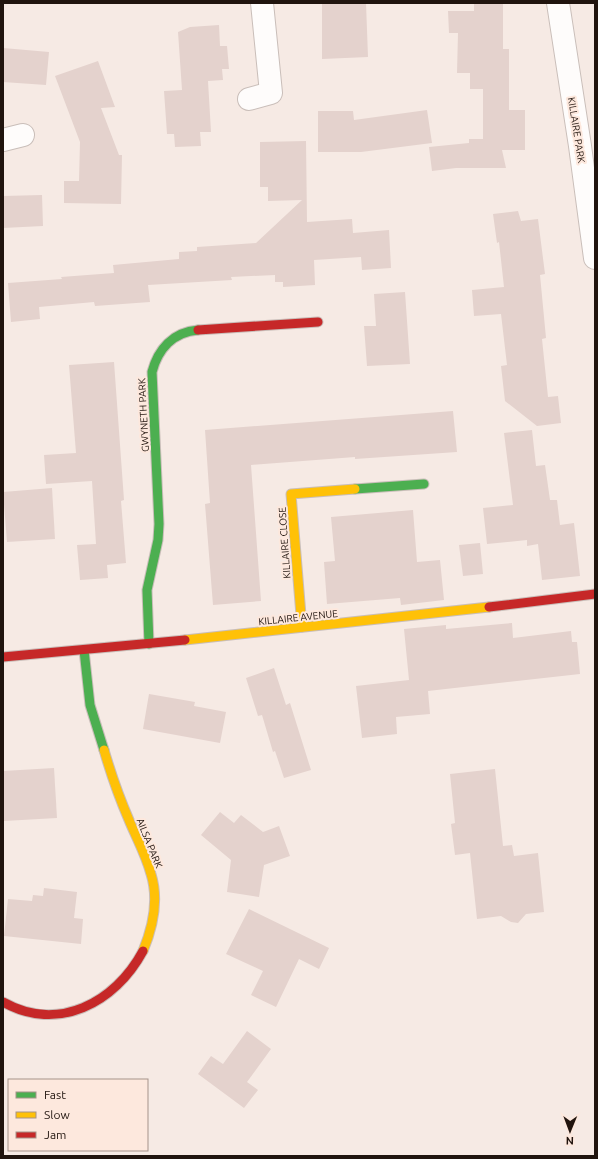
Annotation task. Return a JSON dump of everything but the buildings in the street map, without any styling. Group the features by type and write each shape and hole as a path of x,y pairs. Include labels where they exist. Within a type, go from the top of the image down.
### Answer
{"street":[{"path":"249,99 271,93 262,3"},
{"name":"KILLAIRE PARK","path":"558,3 588,146 595,258"},
{"name":"GWYNETH PARK","path":"149,644 147,590 158,540 159,524 152,372 157,353 171,339 190,331 318,322"},
{"name":"KILLAIRE CLOSE","path":"302,627 291,494 424,484"},
{"name":"KILLAIRE AVENUE","path":"3,657 149,644 449,612 595,594"},
{"name":"AILSA PARK","path":"3,1002 22,1012 37,1015 56,1015 92,1004 114,990 136,967 145,950 155,916 153,881 148,864 117,790 92,713 84,650"}],"traffic: fast":[{"path":"149,644 147,590 158,540 159,524 152,372 158,356 168,343 181,334 198,330"},
{"path":"355,489 424,484"},
{"path":"84,650 90,705 104,750"}],"traffic: slow":[{"path":"302,627 291,494 355,489"},
{"path":"185,640 489,607"},
{"path":"104,750 112,777 151,874 155,894 152,923 143,951"}],"traffic: jam":[{"path":"198,330 318,322"},
{"path":"489,607 595,594"},
{"path":"3,657 185,640"},
{"path":"3,1002 24,1011 44,1014 64,1013 83,1008 101,998 117,985 131,969 143,951"}]}
